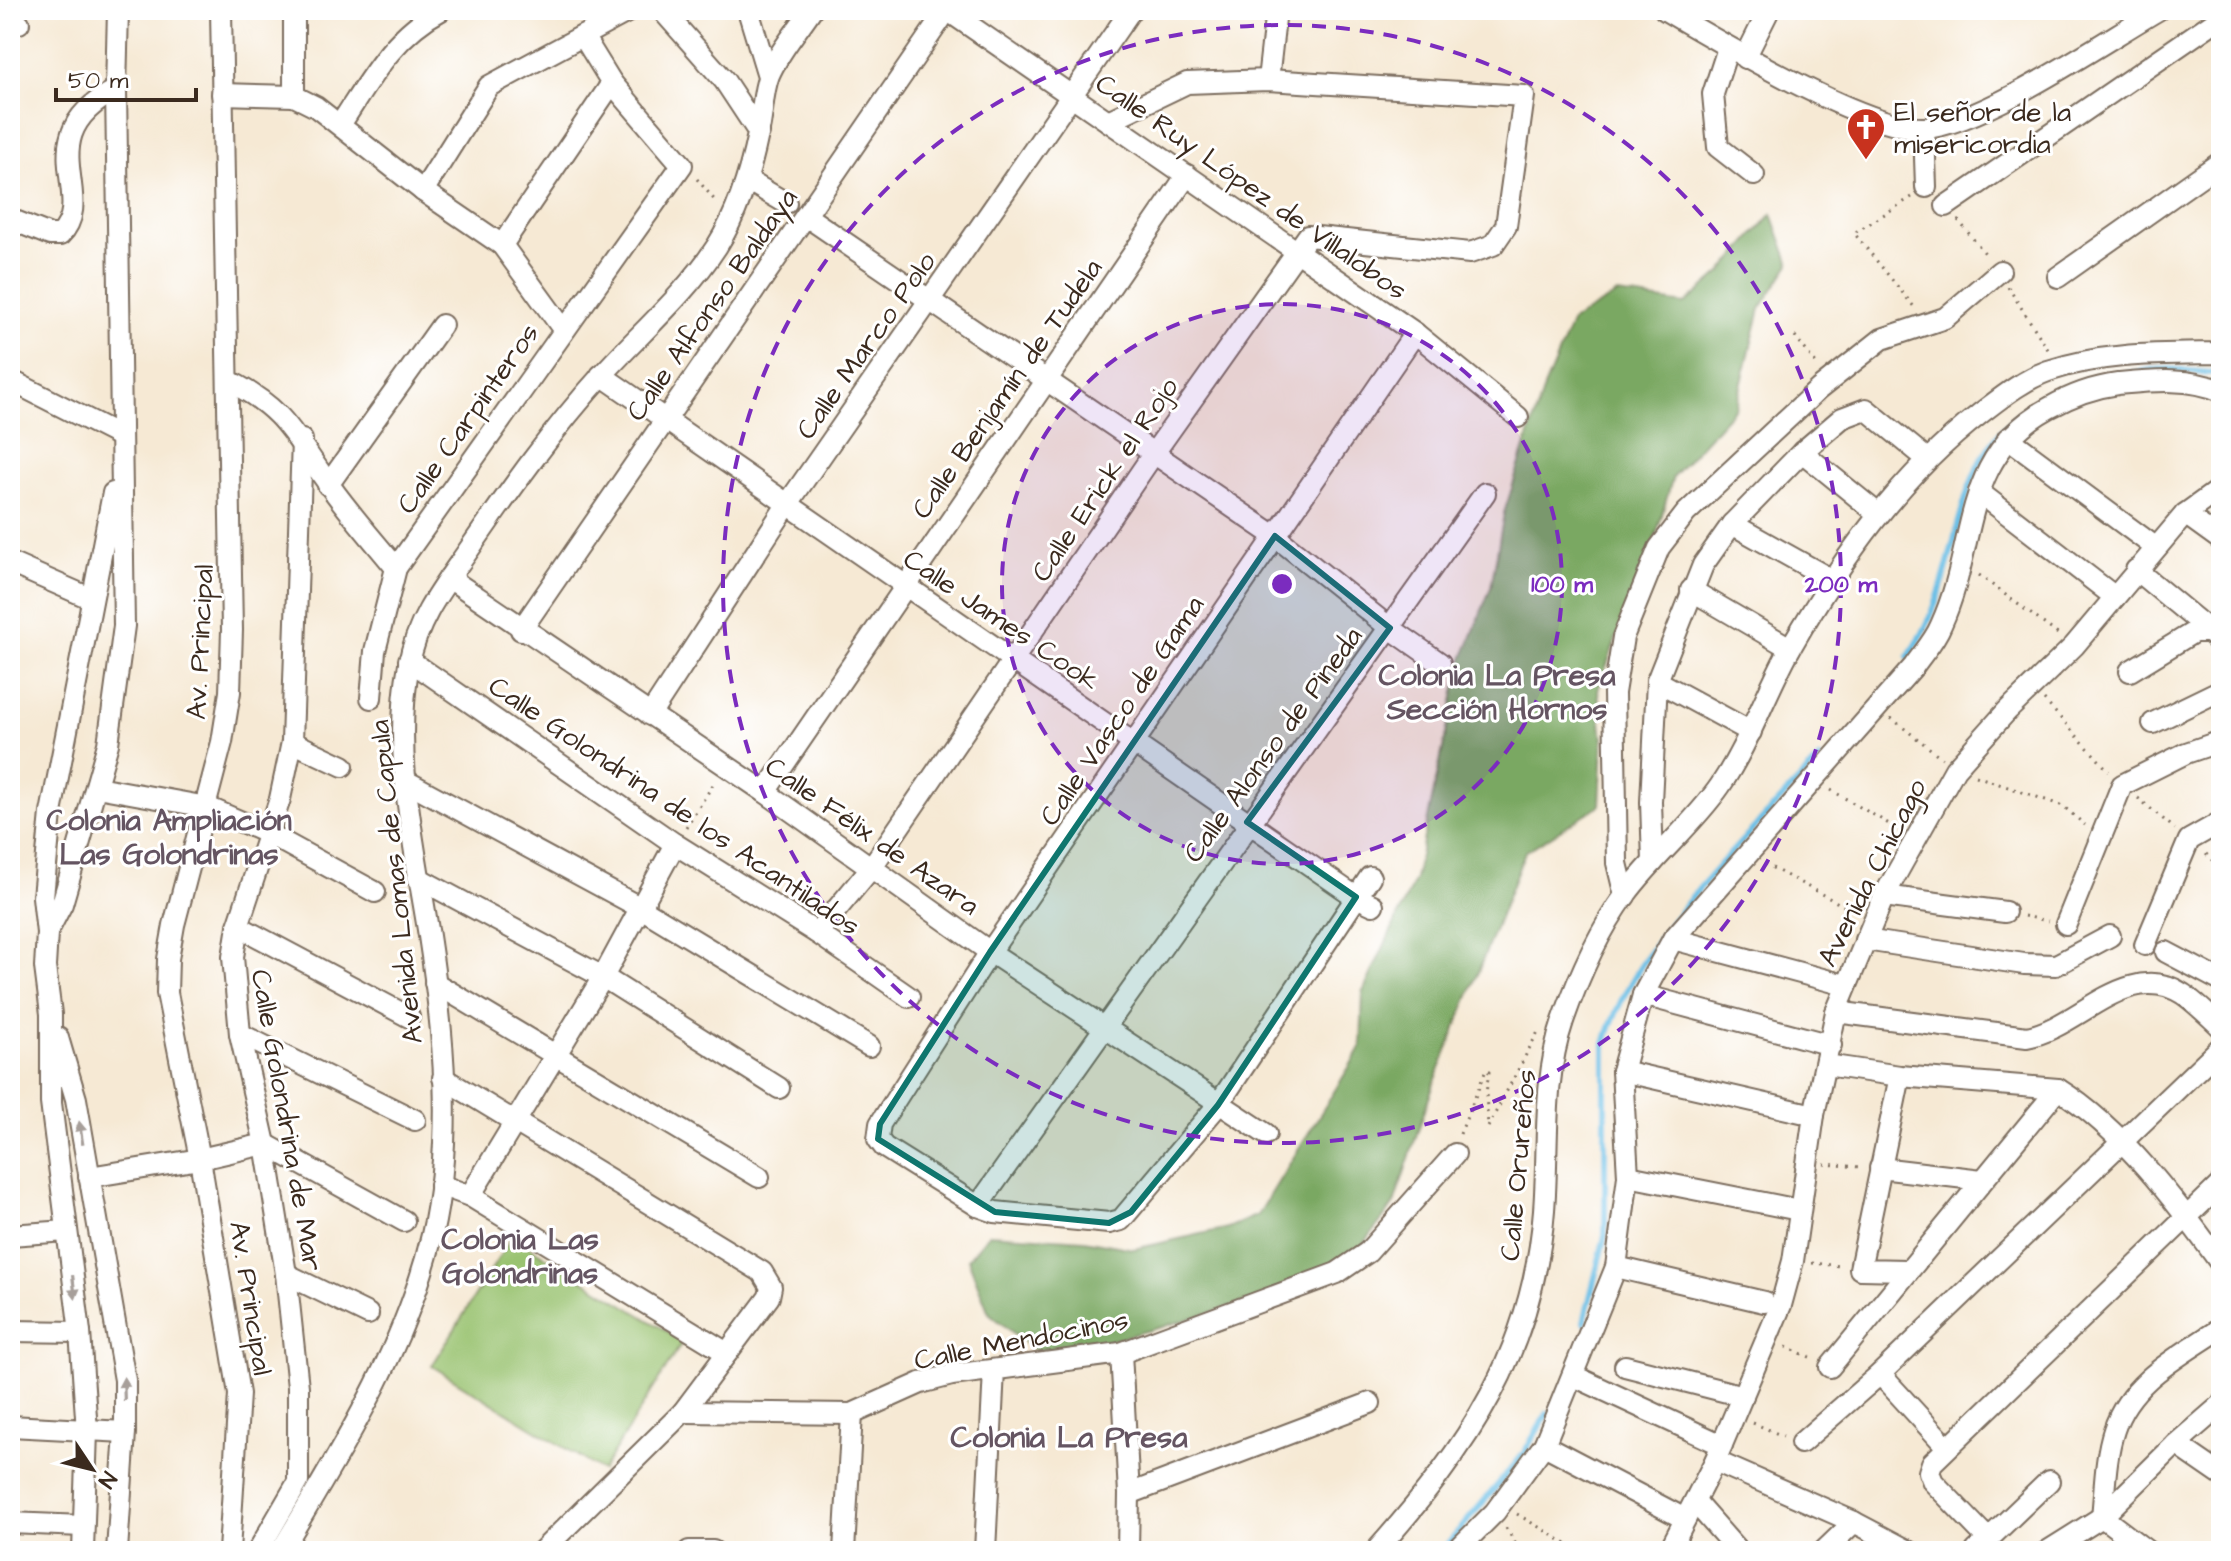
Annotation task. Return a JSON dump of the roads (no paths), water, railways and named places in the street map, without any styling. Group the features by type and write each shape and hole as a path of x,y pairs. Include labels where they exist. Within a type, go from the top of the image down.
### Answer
{"street":[{"path":"47,933 62,904 108,744 124,626 116,90 118,10"},
{"name":"Av. Principal","path":"221,10 229,381 230,692 207,807 168,959 167,993 200,1159 239,1394 229,1551"},
{"path":"222,94 294,96 294,10"},
{"path":"340,125 389,52 404,35 441,10"},
{"path":"423,191 489,86 631,10"},
{"path":"662,10 724,80 759,133"},
{"path":"748,10 768,76"},
{"name":"Avenida Lomas de Capula","path":"281,1551 356,1420 400,1331 431,1237 440,1185 443,1078 435,983 406,781 402,713 409,660 429,604 527,466 601,375 700,271 730,223 747,180 759,133 768,76 811,10"},
{"name":"Calle Ruy López de Villalobos","path":"947,10 1415,333 1518,417"},
{"name":"Calle Alfonso Baldaya","path":"521,630 947,10"},
{"name":"Calle Marco Polo","path":"650,715 787,505 1131,10"},
{"path":"1268,80 1276,10"},
{"path":"1665,10 1737,53 1869,115 1899,126 1924,128 1957,122 2001,101 2158,10"},
{"path":"1754,175 1718,147 1713,94 1737,53 1769,10"},
{"path":"1946,206 2221,17"},
{"path":"563,329 682,165 612,83 583,36"},
{"path":"1108,121 1187,83 1268,80 1524,96 1506,226 1493,245 1470,253 1308,236 1296,251"},
{"path":"502,245 612,83"},
{"path":"10,219 50,235 60,235 68,227 72,210 69,140 90,103 116,90"},
{"name":"Calle Carpinteros","path":"294,96 316,107 423,191 502,245 563,329 396,568 375,651 371,698"},
{"path":"1924,128 1926,187"},
{"path":"2058,277 2221,162"},
{"name":"Calle Benjamín de Tudela","path":"765,792 1187,175"},
{"path":"747,180 786,203"},
{"path":"806,216 1275,536 1390,628 1440,663"},
{"name":"Calle Erick el Rojo","path":"817,933 871,868 1296,251"},
{"path":"1625,896 1617,863 1614,693 1623,637 1641,586 1659,548 1686,513 1882,339 1945,318 2000,271"},
{"path":"328,485 442,325"},
{"name":"Calle Vasco de Gama","path":"978,1206 884,1147 878,1139 880,1124 990,952 1415,333"},
{"name":"Calle Orureños","path":"1376,1551 1464,1445 1498,1383 1520,1331 1539,1260 1547,1096 1562,1024 1594,947 1625,896 1719,787 1751,732 1790,648 1877,513 1927,459 2011,391 2043,373 2091,360 2140,354 2221,353"},
{"name":"Calle James Cook","path":"601,375 903,586 1365,901"},
{"path":"10,380 121,445"},
{"path":"1456,1551 1498,1508 1544,1445 1616,1267 1628,1176 1622,1071 1643,995 1673,939 1879,709 1941,626 1984,476 2008,438 2024,421 2057,403 2102,386 2159,380 2208,386 2221,391"},
{"path":"229,381 276,411 302,440 328,485 396,568"},
{"path":"1653,862 1651,802 1657,681 1703,565 1732,524 1802,452 1842,418 1866,409 1927,459"},
{"path":"2008,438 2155,547"},
{"name":"Calle Golondrina de Mar","path":"258,1551 298,1482 298,1387 286,1274 265,1144 240,1034 233,984 238,926 280,799 292,742 302,440"},
{"path":"83,1551 87,1431 80,1332 51,1103 51,1014 45,967 47,933 43,897 51,813 121,445"},
{"path":"1802,452 1877,513"},
{"name":"Avenida Chicago","path":"1669,1551 1719,1453 1768,1339 1793,1261 1814,1115 1836,1012 1884,896 1955,769 2007,711 2074,646 2185,514 2221,488"},
{"path":"1979,492 2115,597"},
{"name":"Calle Alonso de Pineda","path":"978,1206 1106,1029 1247,822 1485,493"},
{"path":"2185,514 2221,540"},
{"path":"1732,524 1832,580"},
{"path":"10,563 92,599"},
{"path":"2136,570 2218,641"},
{"name":"Calle Félix de Azara","path":"449,578 521,630 765,792 990,952 1266,1134"},
{"path":"1691,590 1790,648"},
{"path":"2130,671 2194,632 2218,641"},
{"name":"Calle Golondrina de los Acantilados","path":"409,660 675,844 817,933 909,997"},
{"path":"1657,681 1751,732"},
{"path":"2153,723 2221,690"},
{"path":"2066,924 2122,785 2186,753 2221,741"},
{"path":"292,742 343,766"},
{"path":"406,781 641,908 869,1046"},
{"path":"97,787 207,807 267,833 375,892"},
{"path":"2145,945 2189,840 2221,822"},
{"path":"470,1196 603,977 675,844"},
{"path":"978,1206 1011,1216 1109,1223 1131,1212 1218,1105 1365,901 1370,877"},
{"path":"418,878 603,977 779,1088"},
{"path":"1884,896 2005,912"},
{"path":"238,926 409,1017"},
{"path":"1869,931 2024,964 2056,965 2110,936"},
{"path":"1673,939 1845,985"},
{"path":"2166,952 2221,981"},
{"path":"435,983 759,1177"},
{"path":"1836,1012 2027,1037 2055,1029 2120,990 2162,985 2182,993 2221,1027"},
{"path":"1643,995 1900,1076 2058,1089 2080,1102 2121,1143 2187,1217 2221,1264"},
{"path":"51,1014 76,1099 119,1335 125,1432 117,1551"},
{"path":"240,1034 415,1120"},
{"path":"1801,1443 1880,1374 2221,1047"},
{"path":"1622,1071 1814,1115"},
{"path":"1900,1076 1860,1269 1907,1270"},
{"path":"443,1078 762,1272 771,1287 769,1297 683,1412 542,1551"},
{"path":"1830,1367 2058,1089"},
{"path":"89,1177 200,1159 265,1144 404,1221"},
{"name":"Calle Mendocinos","path":"683,1412 852,1414 921,1383 1121,1353 1337,1273 1368,1252 1455,1154"},
{"path":"1880,1168 1982,1180"},
{"path":"1628,1176 1799,1210"},
{"path":"2049,1481 1982,1545 1933,1482 1929,1472 1932,1463 1947,1447 2221,1184"},
{"path":"440,1185 470,1196 727,1353"},
{"path":"10,1235 67,1231"},
{"path":"1616,1267 1764,1302"},
{"path":"286,1274 368,1314"},
{"path":"2102,1517 2113,1432 2124,1405 2146,1379 2221,1328"},
{"path":"10,1331 80,1332"},
{"path":"1121,1353 1129,1494 1128,1551"},
{"path":"1625,1366 1743,1396"},
{"path":"985,1551 994,1370"},
{"path":"1880,1374 1947,1447"},
{"path":"1574,1376 1909,1551"},
{"path":"1129,1494 1370,1403"},
{"path":"2048,1551 2102,1517 2176,1444 2221,1405"},
{"path":"844,1551 852,1414"},
{"path":"10,1426 125,1432"},
{"path":"2176,1444 2221,1475"},
{"path":"1544,1445 1690,1510 1738,1551"},
{"path":"2102,1517 2147,1551"},
{"path":"1824,1551 1854,1522"},
{"path":"10,1523 83,1526"},
{"path":"689,1551 713,1551"}],"waterway":[{"path":"2117,375 2160,368 2221,374"},
{"path":"1908,657 1928,622 1963,508 1976,472 1994,439 2022,412 2061,391"},
{"path":"1584,1322 1605,1236 1605,1044 1619,1006 1639,968 1666,930 1728,856 1819,759"},
{"path":"1442,1551 1522,1456 1547,1414"}],"place":[{"name":"El señor de la misericordia","path":"1866,161"}],"district":[{"name":"Colonia La Presa Sección Hornos","path":"1497,692"},
{"name":"Colonia Ampliación Las Golondrinas","path":"169,837"},
{"name":"Colonia Las Golondrinas","path":"520,1256"},
{"name":"Colonia La Presa","path":"1069,1437"}]}
